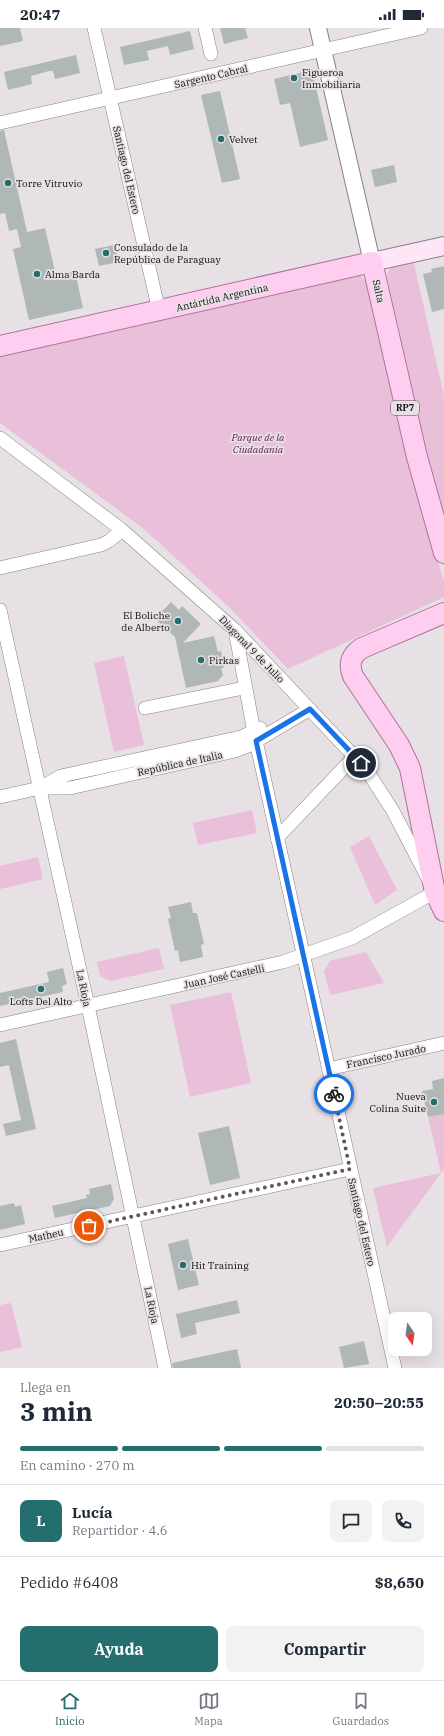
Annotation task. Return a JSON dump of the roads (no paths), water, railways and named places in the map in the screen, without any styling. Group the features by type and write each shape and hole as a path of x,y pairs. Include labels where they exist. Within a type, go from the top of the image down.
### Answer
{"main road":[{"name":"Antártida Argentina","path":"0,346 159,312 444,246"},
{"name":"Salta","path":"372,262 418,464 444,553"},
{"path":"435,892 410,768 400,745 353,676 350,665 354,654 362,648 444,612"},
{"name":"Diagonal 9 de Julio","path":"435,892 444,911"}],"street":[{"name":"Santiago del Estero","path":"94,28 159,312"},
{"path":"205,28 212,54"},
{"name":"Salta","path":"318,28 372,262"},
{"name":"Sargento Cabral","path":"0,123 421,28"},
{"name":"Diagonal 9 de Julio","path":"0,438 122,530 235,630 355,756 385,797 435,892"},
{"path":"0,568 101,545 109,541 122,530"},
{"name":"La Rioja","path":"0,610 88,1006 166,1368"},
{"name":"Santiago del Estero","path":"235,630 244,688 395,1368"},
{"path":"145,708 244,688"},
{"name":"República de Italia","path":"0,797 40,788 70,788 236,751 255,737 307,706"},
{"path":"277,838 355,756"},
{"name":"Juan José Castelli","path":"0,1025 272,965 303,956 352,938 435,892"},
{"name":"Francisco Jurado","path":"328,1069 444,1043"},
{"name":"Matheu","path":"0,1245 350,1169"}],"place":[{"name":"Figueroa Inmobiliaria","path":"294,78"},
{"name":"Velvet","path":"221,139"},
{"name":"Torre Vitruvio","path":"8,183"},
{"name":"Consulado de la República de Paraguay","path":"106,253"},
{"name":"Alma Barda","path":"37,274"},
{"name":"El Boliche de Alberto","path":"178,621"},
{"name":"Pirkas","path":"201,660"},
{"name":"Lofts Del Alto","path":"41,989"},
{"name":"Nueva Colina Suite","path":"434,1102"},
{"name":"Hit Training","path":"183,1265"}],"park label":[{"name":"Parque de la Ciudadanía","path":"258,442"}]}
